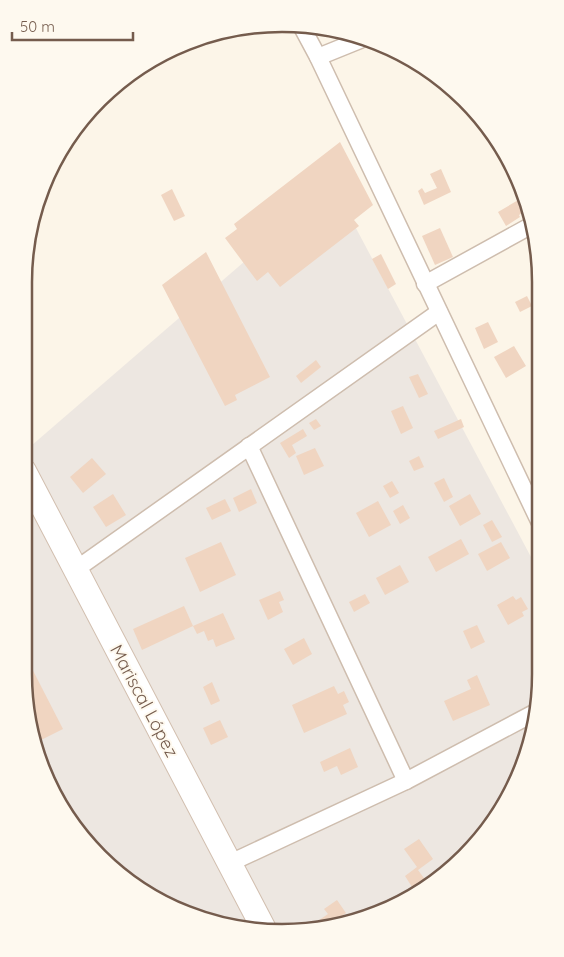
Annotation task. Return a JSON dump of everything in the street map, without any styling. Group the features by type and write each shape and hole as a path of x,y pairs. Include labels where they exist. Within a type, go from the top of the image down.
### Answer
{"street":[{"path":"306,34 532,506"},
{"path":"318,57 353,43"},
{"path":"425,284 526,228"},
{"path":"75,570 438,312"},
{"path":"249,446 406,781"},
{"name":"Mariscal López","path":"32,487 261,923"},
{"path":"230,863 406,781 528,716"}],"shaded area":[{"path":"333,185 532,559 532,675 527,724 513,770 506,785 489,814 470,840 434,873 392,899 347,916 298,924 266,924 233,920 187,906 157,891 117,863 94,840 66,800 51,770 37,724 32,675 32,445"}],"building":[{"path":"340,142 373,205 354,220 359,226 280,287 268,272 257,281 225,238 237,229 234,224"},
{"path":"441,169 451,192 424,205 418,191 422,188 425,193 437,188 430,174"},
{"path":"172,189 185,216 174,221 161,195"},
{"path":"517,200 522,213 519,215 520,217 506,226 498,212"},
{"path":"440,228 453,257 435,265 422,236"},
{"path":"206,252 270,377 235,395 237,400 225,406 162,285"},
{"path":"381,254 396,284 388,289 372,259"},
{"path":"527,296 532,306 520,312 515,302"},
{"path":"488,322 498,342 484,349 475,328"},
{"path":"514,346 526,366 506,378 494,357"},
{"path":"316,360 321,367 301,383 296,376"},
{"path":"418,374 428,394 419,398 409,377"},
{"path":"403,406 413,428 401,434 391,411"},
{"path":"316,419 321,426 314,430 309,423"},
{"path":"461,419 464,427 438,439 434,431"},
{"path":"303,429 307,436 292,445 296,453 289,458 280,443"},
{"path":"315,448 324,466 304,475 296,456"},
{"path":"419,456 424,467 414,471 409,461"},
{"path":"92,458 106,474 83,493 70,477"},
{"path":"444,478 453,497 444,502 434,483"},
{"path":"392,481 399,493 390,498 383,486"},
{"path":"251,489 257,503 239,512 233,498"},
{"path":"113,494 126,515 106,527 93,507"},
{"path":"470,494 481,514 460,526 449,506"},
{"path":"225,499 231,511 212,520 206,508"},
{"path":"378,501 391,525 369,537 356,513"},
{"path":"403,505 410,518 400,524 393,511"},
{"path":"492,520 502,537 492,542 483,525"},
{"path":"461,539 469,554 436,572 428,557"},
{"path":"221,542 236,575 200,592 185,558"},
{"path":"501,542 510,558 487,571 478,554"},
{"path":"400,565 409,582 385,595 376,578"},
{"path":"280,591 284,600 279,602 283,612 268,620 259,600"},
{"path":"365,594 370,603 354,612 349,602"},
{"path":"513,596 516,600 521,597 528,609 522,612 524,616 508,625 497,605"},
{"path":"184,606 193,626 142,650 133,629"},
{"path":"223,613 235,639 216,647 213,639 208,641 204,631 197,634 193,626"},
{"path":"477,625 485,642 471,649 463,631"},
{"path":"304,638 312,654 293,665 284,649"},
{"path":"32,669 63,729 41,740 37,724"},
{"path":"477,675 490,705 453,721 444,701 471,689 467,680"},
{"path":"212,682 220,701 211,705 203,687"},
{"path":"334,686 338,694 344,691 349,702 343,705 347,714 304,733 292,705"},
{"path":"220,720 228,737 211,745 203,728"},
{"path":"350,748 358,767 341,775 337,766 324,772 320,762"},
{"path":"419,839 433,859 418,870 425,879 412,888 405,876 417,867 404,849"},
{"path":"337,900 346,913 339,918 317,922 328,914 324,909"}]}
